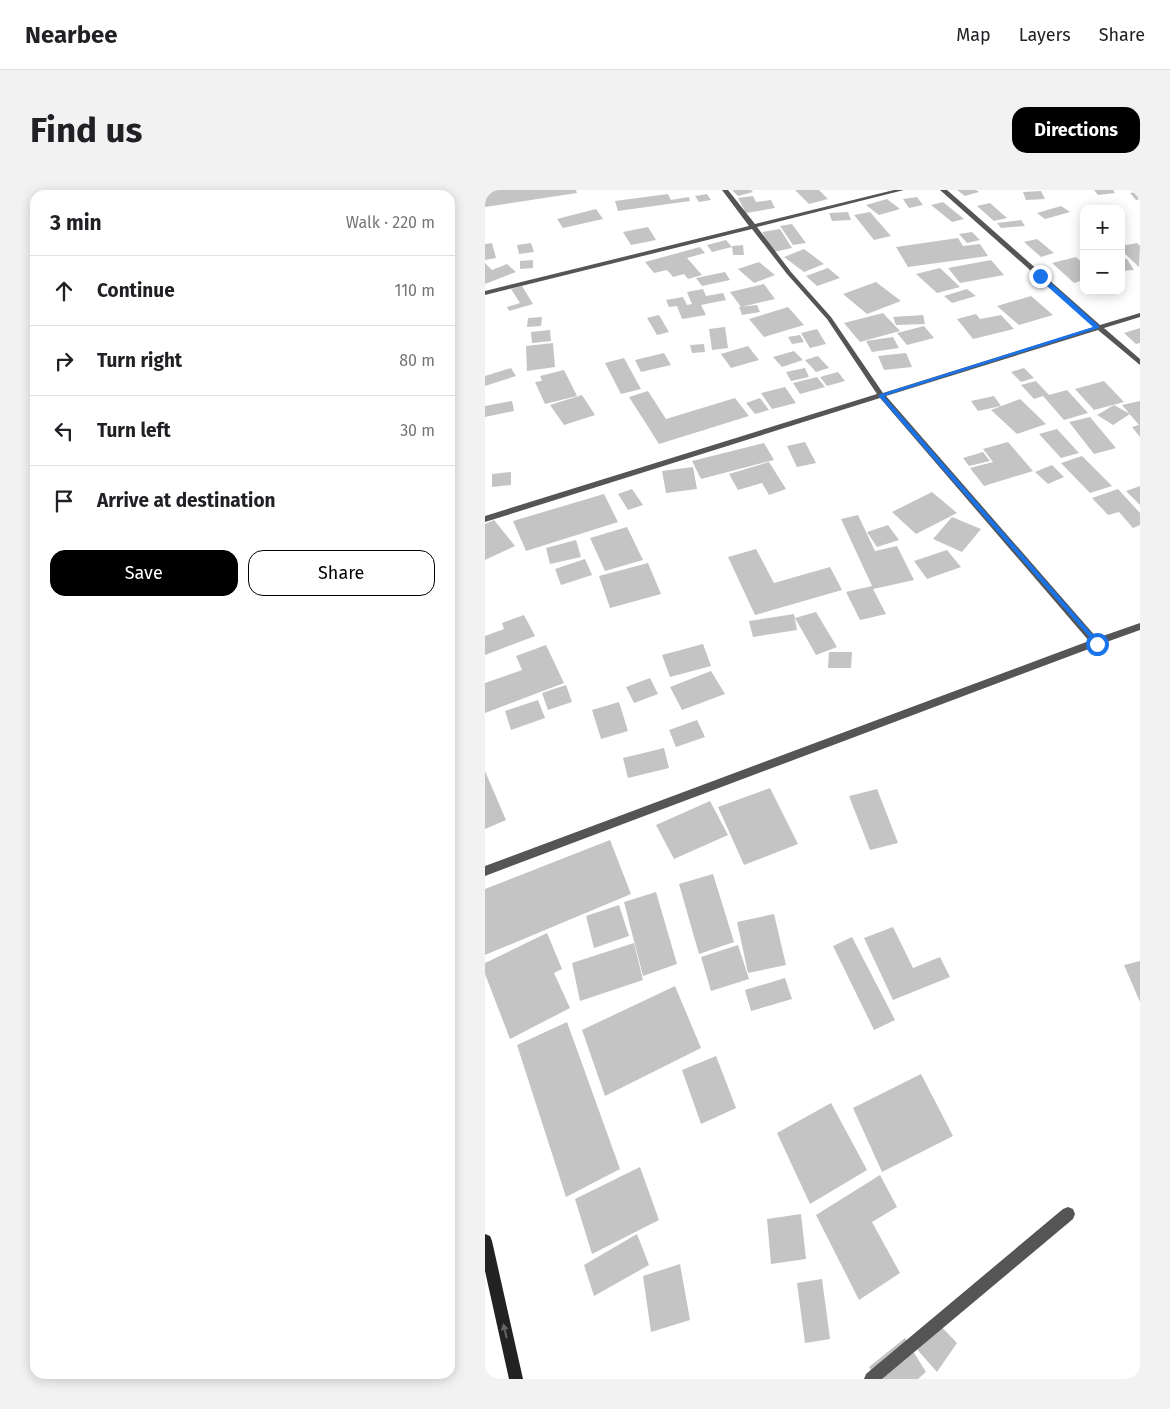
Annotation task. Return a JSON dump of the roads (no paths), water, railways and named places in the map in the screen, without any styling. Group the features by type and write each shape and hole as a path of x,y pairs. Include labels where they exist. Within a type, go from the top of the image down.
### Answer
{"main road":[{"path":"485,1240 516,1379"}],"street":[{"path":"725,190 789,273 829,318 881,395 1097,644"},
{"path":"485,294 901,190"},
{"path":"943,190 983,223 1097,327 1140,363"},
{"path":"485,519 1140,315"},
{"path":"485,871 1097,644 1140,626"},
{"path":"871,1379 1068,1214"}]}
